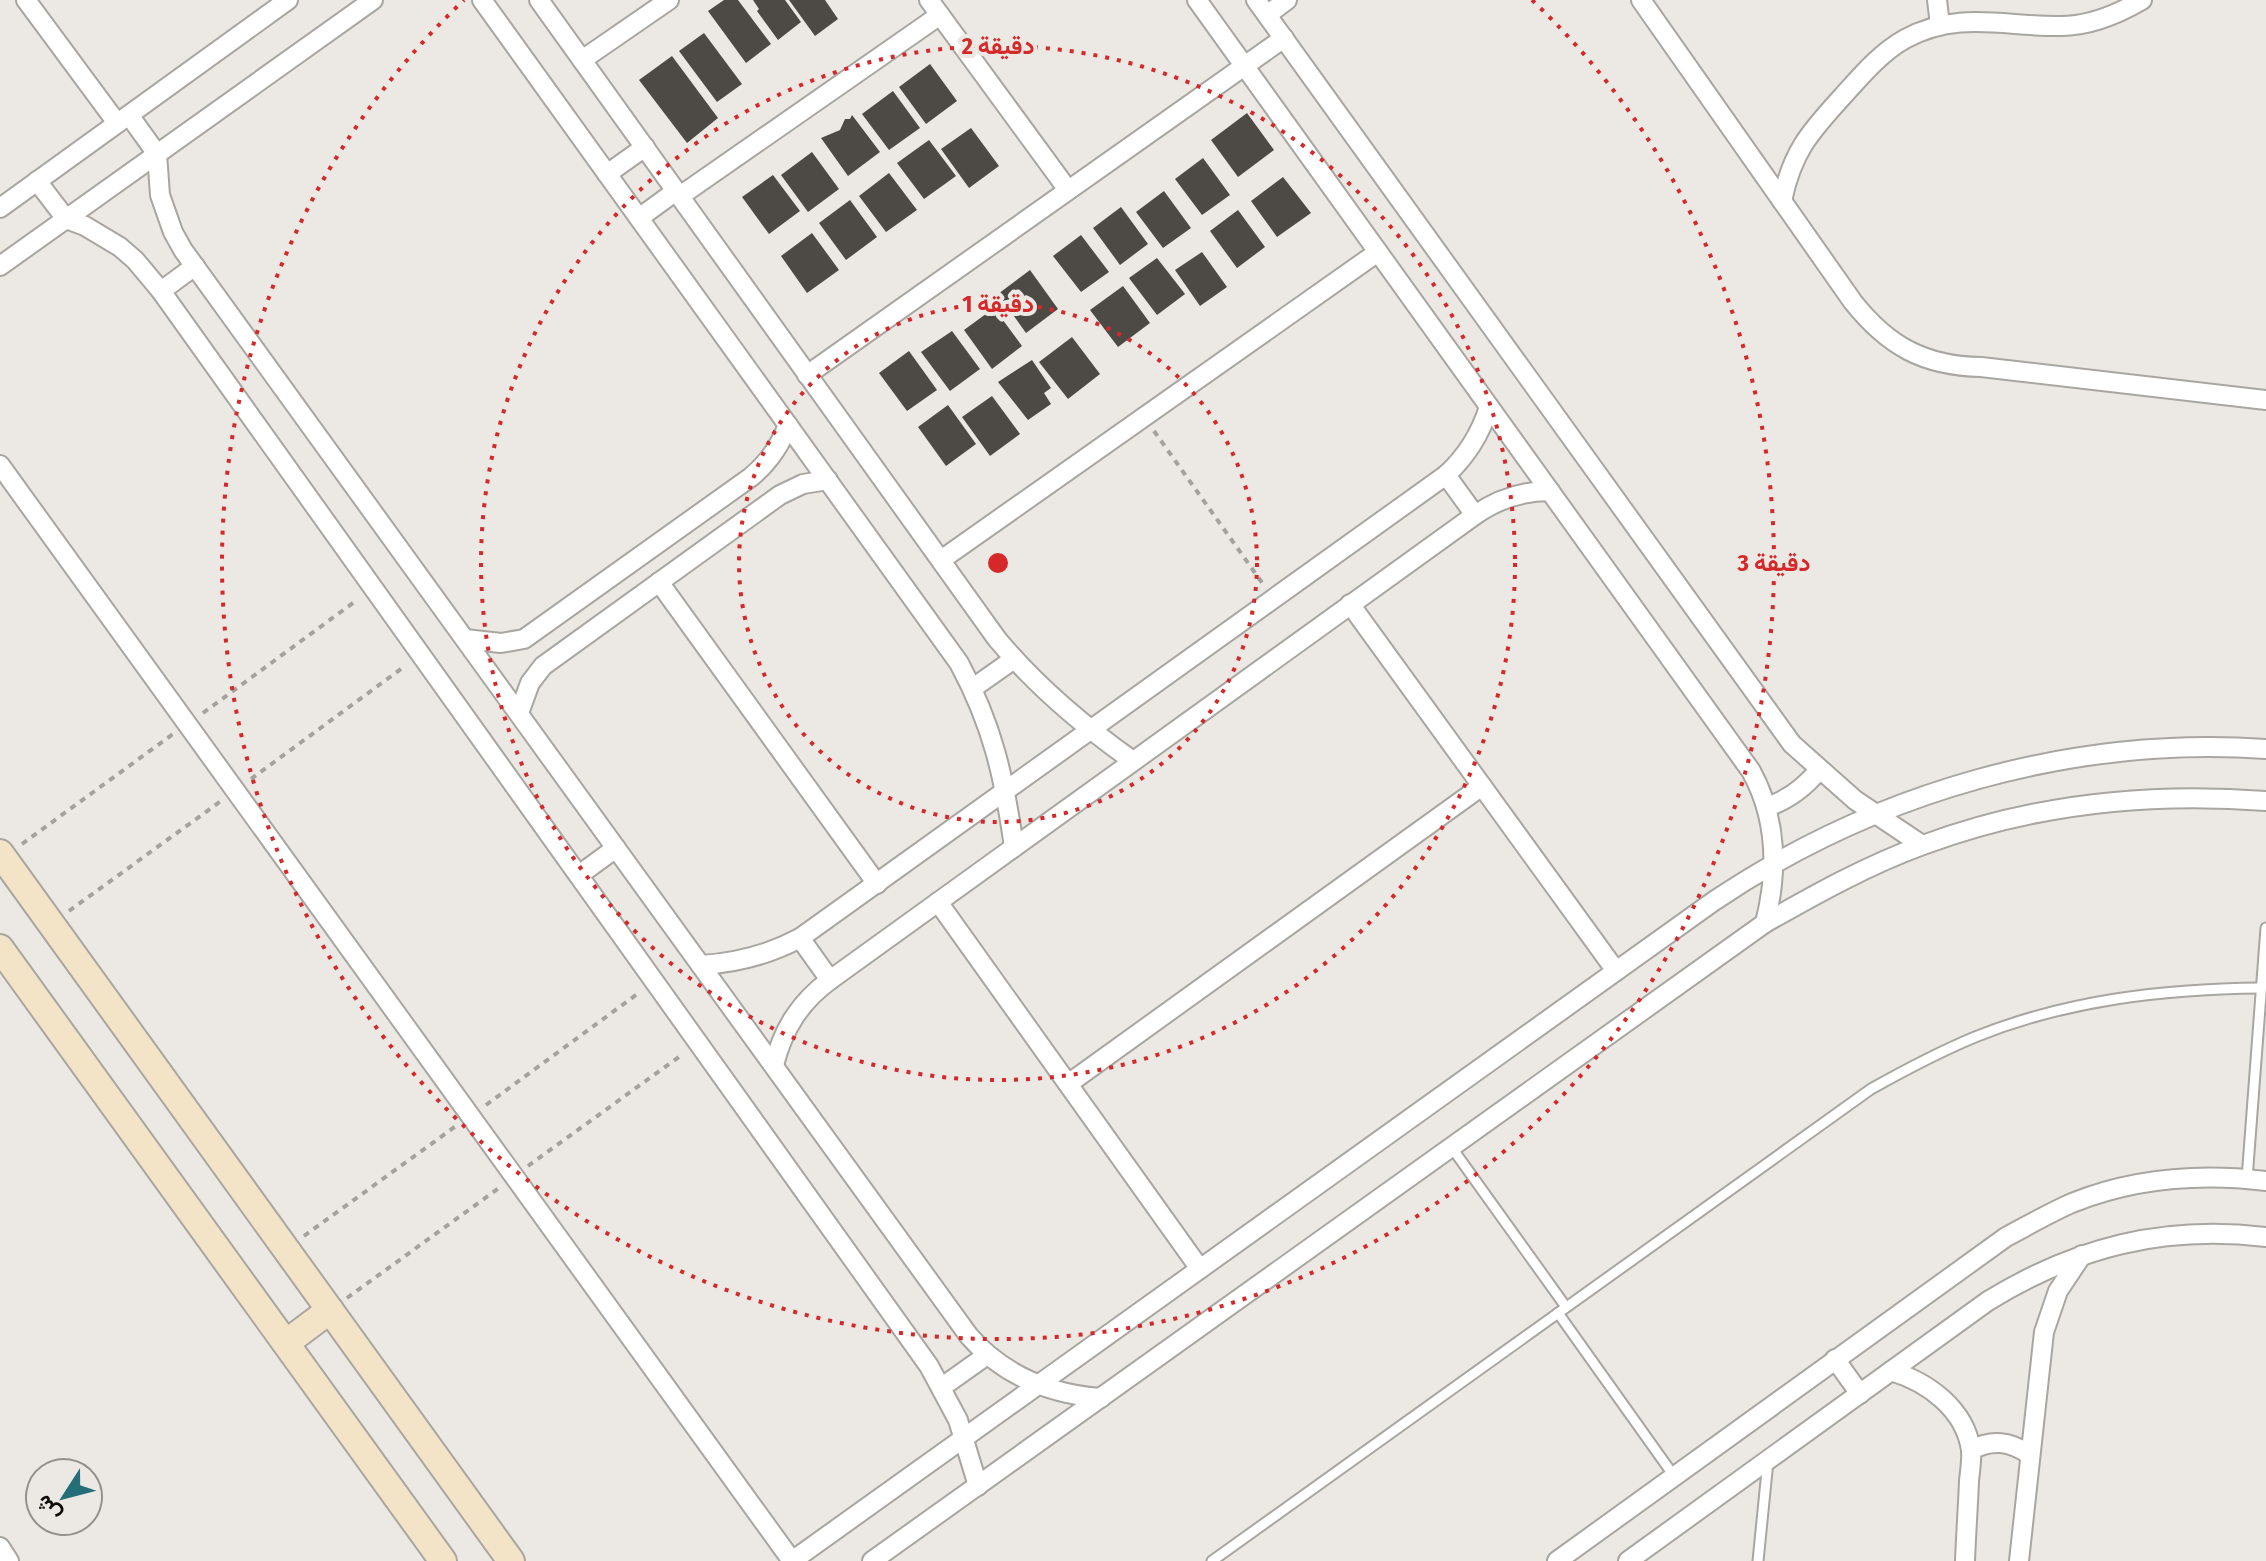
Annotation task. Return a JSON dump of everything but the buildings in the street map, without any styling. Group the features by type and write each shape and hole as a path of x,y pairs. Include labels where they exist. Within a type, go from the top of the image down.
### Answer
{"street":[{"path":"26,0 123,119 157,154 160,195 166,214 173,232 195,266 969,1336 1003,1367 1037,1385 1058,1392 1101,1398"},
{"path":"0,208 288,0"},
{"path":"0,266 373,0"},
{"path":"482,0 959,663 973,688 993,739 1006,791 1014,847"},
{"path":"539,0 997,639 1050,697 1133,761"},
{"path":"582,60 669,0"},
{"path":"1197,0 1751,771 1761,789 1771,826 1773,884 1765,923"},
{"path":"1287,0 1262,8 1792,744 1873,814 1922,845"},
{"path":"1641,0 1866,319 1890,340 1918,356 1959,366 2266,400"},
{"path":"1937,0 1940,25"},
{"path":"1782,201 1790,168 1809,134 1861,76 1903,40 1940,25 1980,21 2063,26 2116,14 2142,0"},
{"path":"639,218 678,194 934,8 1068,190"},
{"path":"807,375 1284,38"},
{"path":"607,174 645,147"},
{"path":"37,181 66,219 120,247 142,267 161,291 929,1366 965,1437 978,1486"},
{"path":"941,560 1378,252"},
{"path":"161,291 195,266"},
{"path":"701,965 752,958 782,948 877,884 1446,475 1469,451 1489,407"},
{"path":"465,639 501,643 524,639 751,477 777,448 788,425"},
{"path":"0,465 792,1561 1714,901 1773,863 1873,814 1979,778 2079,758 2180,748 2266,749"},
{"path":"1446,475 1475,515"},
{"path":"751,477 769,502"},
{"path":"519,713 530,683 543,666 769,502 803,484 828,480"},
{"path":"774,1065 781,1040 793,1017 816,990 1488,506 1510,496 1550,491"},
{"path":"659,582 877,884"},
{"path":"1350,604 1616,971"},
{"path":"524,639 543,666"},
{"path":"973,688 1014,659"},
{"path":"1767,807 1801,789 1819,770"},
{"path":"1068,1084 1482,786"},
{"path":"872,1561 1765,923 1832,886 1922,845 2037,813 2096,803 2156,798 2216,797 2266,801"},
{"path":"579,875 616,848"},
{"path":"0,853 511,1561"},
{"path":"938,902 1200,1269"},
{"path":"800,938 830,980"},
{"path":"0,948 443,1561"},
{"path":"1557,1561 2006,1237 2070,1204 2104,1191 2139,1183 2211,1176 2266,1181"},
{"path":"1628,1561 1998,1295 2050,1267 2121,1243 2160,1236 2200,1233 2266,1237"},
{"path":"2019,1561 2044,1332 2058,1291 2082,1255"},
{"path":"286,1343 330,1310"},
{"path":"942,1387 987,1355"},
{"path":"1835,1359 1860,1394"},
{"path":"1891,1371 1918,1381 1942,1399 1960,1423 1971,1450 1965,1561"},
{"path":"1971,1450 1982,1444 2007,1443 2030,1455"},
{"path":"0,1547 9,1561"}],"lane":[{"path":"2247,1179 2266,928"},
{"path":"1212,1561 1871,1089 1922,1061 1976,1037 2088,1003 2145,993 2261,988"},
{"path":"1452,1148 1674,1476"},
{"path":"1758,1561 1768,1460"}],"path":[{"path":"1144,417 1274,599"}]}
